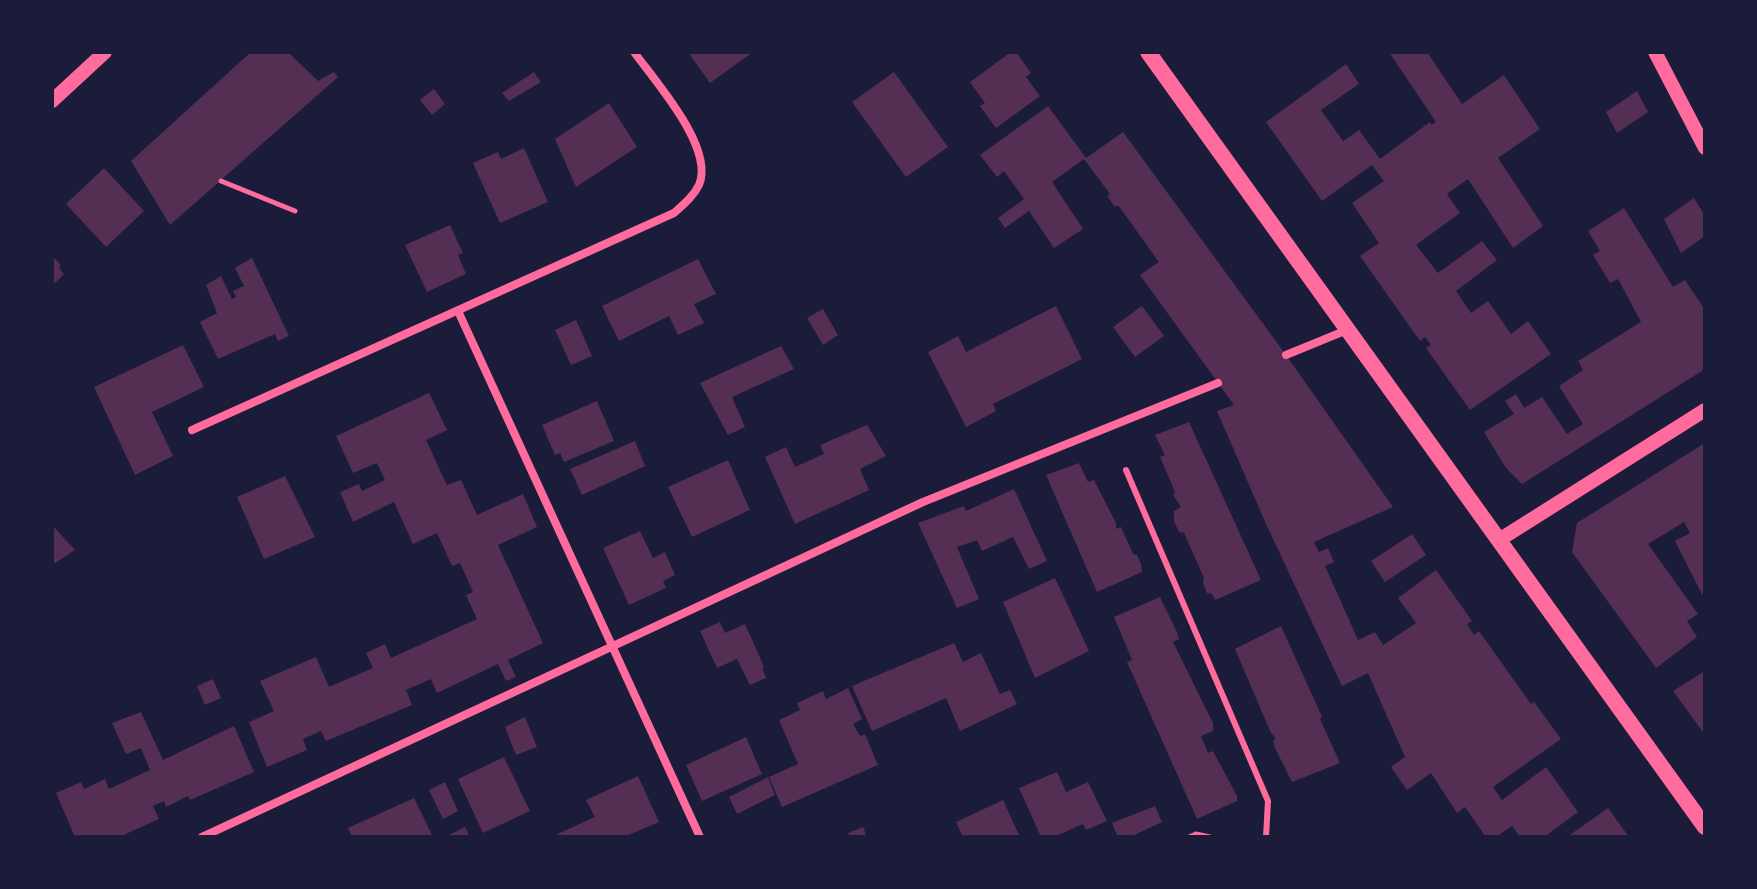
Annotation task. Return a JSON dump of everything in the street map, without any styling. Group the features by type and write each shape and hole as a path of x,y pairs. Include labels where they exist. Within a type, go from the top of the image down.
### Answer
{"main road":[{"path":"1148,52 1705,827"}],"street":[{"path":"53,100 105,52"},
{"path":"192,430 674,213 689,201 700,183 697,149 681,116 634,52"},
{"path":"1655,52 1705,148"},
{"path":"458,311 700,837"},
{"path":"1286,355 1347,330"},
{"path":"202,837 923,502 1218,383"},
{"path":"1499,540 1705,410"}],"lane":[{"path":"1126,470 1268,801 1266,837"}],"path":[{"path":"221,181 295,211"},
{"path":"1189,837 1196,834 1210,837"}],"building":[{"path":"251,52 288,52 318,81 334,72 338,77 170,225 131,161"},
{"path":"688,52 753,52 710,83"},
{"path":"1011,52 1016,52 1031,73 1026,77 1040,96 996,128 980,106 985,103 970,82"},
{"path":"1389,52 1427,52 1462,104 1504,75 1540,129 1498,158 1543,226 1513,248 1468,179 1447,194 1460,213 1416,245 1438,273 1482,241 1497,260 1456,291 1471,313 1488,301 1511,334 1528,321 1551,354 1470,410 1426,348 1431,345 1425,337 1420,341 1360,256 1379,243 1352,203 1384,181 1372,165 1322,201 1266,122 1346,64 1359,84 1321,110 1343,141 1359,130 1380,159 1430,122 1431,125 1436,122"},
{"path":"534,72 541,82 509,101 502,93"},
{"path":"894,72 948,147 906,177 852,102"},
{"path":"434,89 445,104 432,115 420,100"},
{"path":"1637,91 1648,112 1617,133 1606,112"},
{"path":"609,103 637,147 576,187 555,139"},
{"path":"1048,106 1086,158 1123,132 1393,507 1314,542 1319,552 1328,548 1334,562 1325,566 1358,640 1375,632 1383,645 1416,623 1398,598 1436,570 1472,621 1467,624 1474,635 1479,631 1531,704 1534,702 1561,739 1493,787 1502,800 1546,767 1578,812 1544,837 1520,837 1512,826 1496,837 1486,837 1465,807 1457,813 1431,773 1407,790 1391,767 1405,757 1368,673 1342,686 1217,411 1234,405 1140,275 1159,262 1118,205 1115,207 1107,196 1110,194 1084,159 1052,182 1083,229 1054,248 1029,211 1005,228 998,218 1024,199 1004,171 997,177 980,155"},
{"path":"524,148 548,202 500,223 473,163 498,152 501,159"},
{"path":"104,168 144,211 106,247 66,204"},
{"path":"1694,198 1705,216 1705,236 1681,253 1664,219"},
{"path":"1624,208 1673,287 1685,280 1705,310 1705,369 1522,484 1506,468 1484,432 1514,414 1505,401 1516,394 1524,408 1542,397 1567,434 1583,424 1559,386 1583,370 1578,361 1641,322 1618,279 1610,283 1593,255 1600,251 1588,231"},
{"path":"450,225 463,253 458,255 466,274 427,292 405,245"},
{"path":"52,256 61,265 59,268 64,274 52,286"},
{"path":"252,258 289,336 278,341 275,334 218,359 200,322 217,313 206,285 221,276 232,299 236,297 233,291 244,286 235,268"},
{"path":"698,259 716,294 694,304 704,323 678,335 669,316 619,341 602,306"},
{"path":"1056,306 1082,359 993,404 996,411 966,427 928,352 958,336 966,352"},
{"path":"1142,306 1164,336 1135,357 1113,327"},
{"path":"823,309 838,335 823,345 807,318"},
{"path":"576,320 592,356 571,365 555,330"},
{"path":"183,345 204,387 152,412 173,456 135,475 94,387"},
{"path":"781,346 794,369 732,397 745,427 728,435 700,383"},
{"path":"429,393 447,430 426,440 447,485 461,480 477,515 523,494 537,527 498,545 543,643 508,660 516,677 506,681 498,664 437,693 431,679 406,690 412,705 326,741 321,731 303,739 307,750 267,767 249,722 274,711 260,681 316,657 329,687 373,668 366,653 385,644 391,658 477,619 466,595 473,592 460,563 452,566 437,533 413,544 394,502 353,522 340,492 359,484 362,491 385,480 377,463 353,473 336,436"},
{"path":"597,401 614,441 564,462 560,453 555,455 542,425"},
{"path":"1189,422 1261,580 1215,600 1212,594 1207,593 1204,578 1184,533 1179,532 1174,521 1174,511 1181,507 1173,495 1175,492 1160,457 1165,455 1155,435"},
{"path":"867,425 886,456 860,469 869,490 795,524 765,457 786,447 795,467 824,454 820,445"},
{"path":"635,441 645,466 582,495 570,469"},
{"path":"1705,443 1705,600 1675,541 1690,533 1684,522 1648,544 1698,614 1687,621 1697,637 1656,668 1572,552 1577,523"},
{"path":"728,460 750,510 692,537 668,487"},
{"path":"1079,463 1088,482 1094,480 1116,523 1116,529 1121,527 1141,564 1142,572 1097,592 1046,475"},
{"path":"285,476 315,537 264,559 237,497"},
{"path":"1014,489 1047,561 1029,569 1013,537 982,551 977,540 957,547 979,599 957,608 918,523 964,506 966,511"},
{"path":"52,525 75,550 52,565"},
{"path":"640,531 653,558 665,552 675,575 663,581 666,588 629,605 603,548"},
{"path":"1412,534 1426,555 1385,582 1371,561"},
{"path":"1055,578 1089,651 1035,678 1003,602"},
{"path":"1160,597 1177,632 1179,639 1173,642 1213,723 1213,731 1201,736 1208,753 1213,751 1237,796 1237,801 1197,819 1127,662 1132,660 1114,617"},
{"path":"720,622 725,633 745,624 766,678 750,685 737,659 717,668 700,631"},
{"path":"1281,626 1340,763 1292,782 1235,649"},
{"path":"954,643 963,662 981,653 1000,694 1010,690 1017,704 960,731 946,698 872,731 852,686"},
{"path":"1705,671 1705,735 1673,691"},
{"path":"213,679 221,698 205,705 197,686"},
{"path":"848,688 862,719 853,724 860,736 865,734 878,765 782,807 769,777 798,764 779,720 800,710 797,703 823,691 826,699"},
{"path":"141,712 163,760 234,726 254,772 190,800 188,796 166,807 164,801 153,806 159,819 119,837 75,837 56,793 81,782 84,789 105,779 109,789 150,770 141,748 126,754 112,723"},
{"path":"525,717 537,747 516,755 505,727"},
{"path":"746,737 762,774 702,801 686,765"},
{"path":"504,757 530,811 483,833 458,779"},
{"path":"1057,772 1066,792 1088,782 1107,821 1086,830 1083,824 1054,837 1041,837 1019,788"},
{"path":"638,776 659,822 624,837 551,837 595,817 586,800"},
{"path":"768,777 775,795 737,814 729,797"},
{"path":"445,782 458,811 443,819 429,790"},
{"path":"414,798 433,837 352,837 348,828"},
{"path":"1003,800 1020,837 963,837 956,822"},
{"path":"1155,806 1162,822 1130,837 1118,837 1112,823"},
{"path":"1608,808 1629,837 1567,837"},
{"path":"465,827 470,837 450,837 449,835"},
{"path":"863,827 867,837 850,837 848,833"}]}
